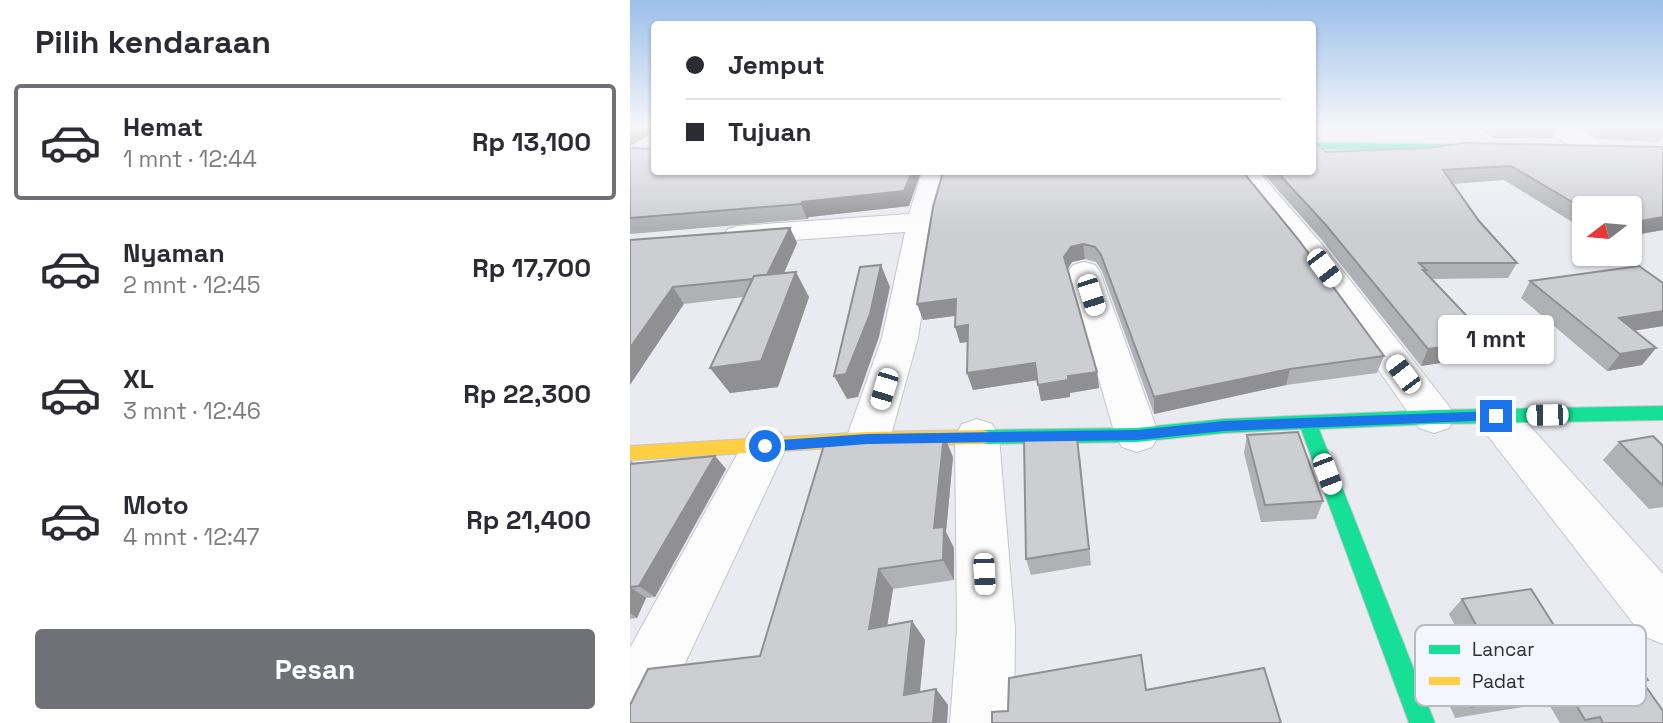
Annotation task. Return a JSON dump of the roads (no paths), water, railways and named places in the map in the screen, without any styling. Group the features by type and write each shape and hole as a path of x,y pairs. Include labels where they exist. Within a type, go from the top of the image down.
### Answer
{"street":[{"path":"868,439 900,338 932,175"},
{"path":"1248,175 1308,247 1434,417"},
{"path":"714,237 921,222"},
{"path":"1084,272 1138,435"},
{"path":"630,453 868,439 1138,435 1224,426 1434,417 1663,412"},
{"path":"1496,416 1663,616"},
{"path":"1308,424 1415,705"},
{"path":"977,436 986,629 982,723"},
{"path":"630,710 765,446"},
{"path":"1416,706 1422,723"}]}
